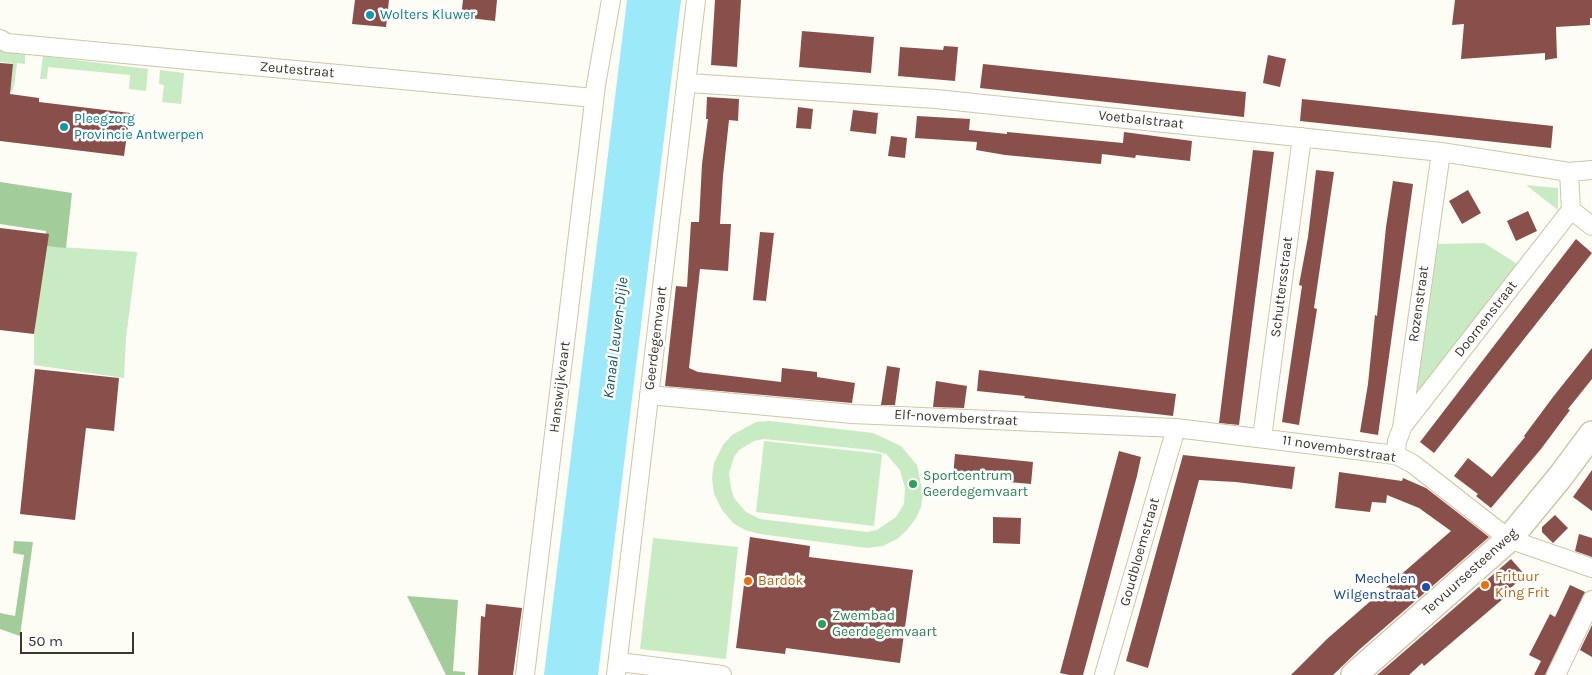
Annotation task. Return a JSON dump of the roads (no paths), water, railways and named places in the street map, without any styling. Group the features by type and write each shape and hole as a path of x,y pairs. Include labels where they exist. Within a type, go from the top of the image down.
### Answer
{"street":[{"name":"Hanswijkvaart","path":"525,675 594,98 611,0"},
{"name":"Geerdegemvaart","path":"617,668 688,83 696,0"},
{"name":"Zeutestraat","path":"0,39 7,43 17,44 594,98"},
{"name":"Voetbalstraat","path":"688,83 936,99 1440,152 1569,172 1592,170"},
{"name":"Schuttersstraat","path":"1262,438 1302,137"},
{"name":"Rozenstraat","path":"1396,455 1402,428 1440,152"},
{"path":"1569,172 1571,210 1592,226"},
{"name":"Doornenstraat","path":"1402,428 1571,210"},
{"name":"Elf-novemberstraat","path":"649,395 852,414 1176,428 1262,438"},
{"name":"Goudbloemstraat","path":"1104,675 1176,428"},
{"name":"Tervuursesteenweg","path":"1354,675 1509,539 1560,477 1592,434"},
{"name":"11 novemberstraat","path":"1262,438 1396,455 1413,464 1509,539 1592,568"},
{"path":"1556,675 1592,600"},
{"path":"617,668 722,675"}],"water":[{"name":"Kanaal Leuven-Dijle","path":"627,0 681,0 598,675 544,675"}],"place":[{"name":"Wolters Kluwer","path":"370,15"},
{"name":"Pleegzorg Provincie Antwerpen","path":"64,127"},
{"name":"Sportcentrum Geerdegemvaart","path":"913,484"},
{"name":"Bardok","path":"748,581"},
{"name":"Frituur King Frit","path":"1485,585"},
{"name":"Mechelen Wilgenstraat","path":"1426,587"},
{"name":"Zwembad Geerdegemvaart","path":"822,624"}]}
